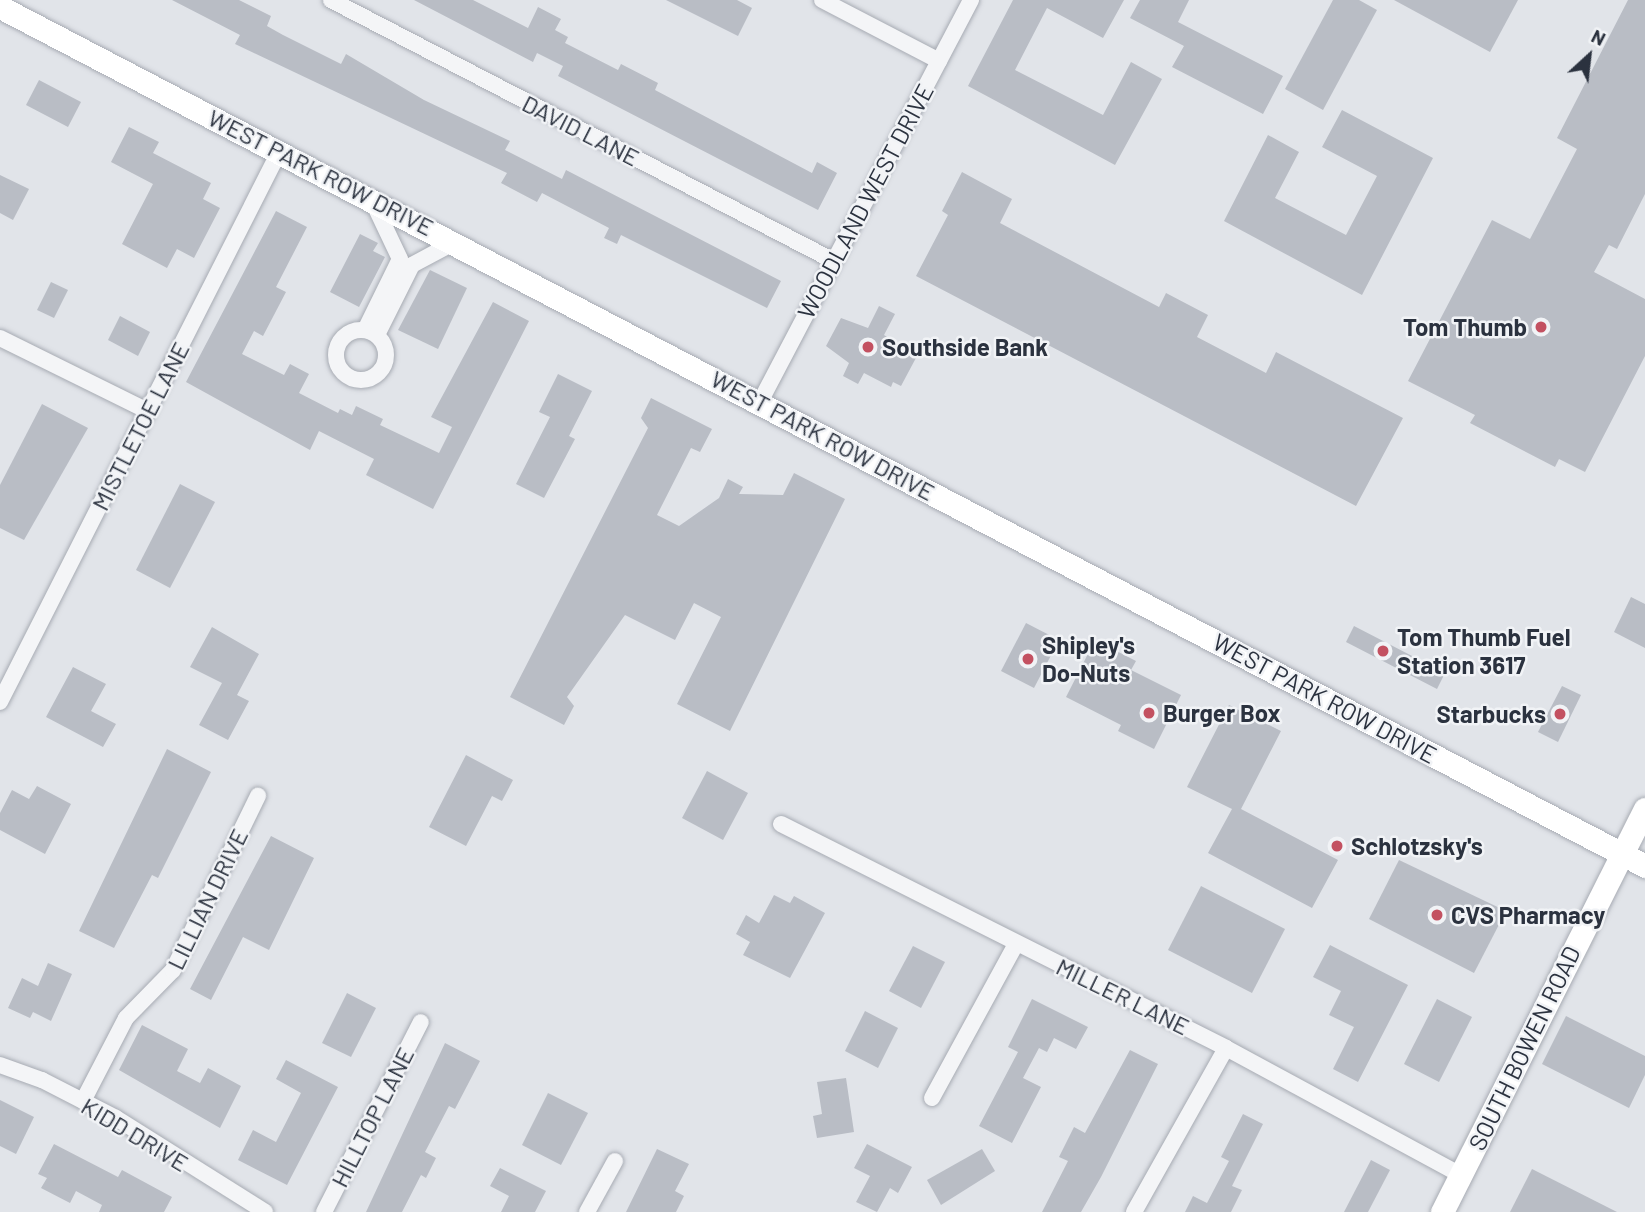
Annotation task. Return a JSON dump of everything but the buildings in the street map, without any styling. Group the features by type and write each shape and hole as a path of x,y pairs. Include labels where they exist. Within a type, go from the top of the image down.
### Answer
{"main road":[{"name":"WEST PARK ROW DRIVE","path":"0,3 1645,866"},
{"name":"SOUTH BOWEN ROAD","path":"1442,1212 1645,809"}],"street":[{"name":"DAVID LANE","path":"331,0 832,260"},
{"path":"822,0 939,61"},
{"name":"WOODLAND WEST DRIVE","path":"760,402 832,260 971,0"},
{"name":"MISTLETOE LANE","path":"0,702 280,150"},
{"path":"372,198 406,262"},
{"path":"371,333 406,262 455,242"},
{"path":"0,338 148,411"},
{"name":"LILLIAN DRIVE","path":"83,1101 126,1018 173,970 258,796"},
{"name":"MILLER LANE","path":"780,824 1226,1048 1461,1175"},
{"path":"932,1098 1016,944"},
{"name":"HILLTOP LANE","path":"324,1212 421,1023"},
{"path":"1134,1212 1226,1048"},
{"name":"KIDD DRIVE","path":"0,1065 83,1101 265,1212"},
{"path":"587,1212 615,1161"}],"place":[{"name":"Tom Thumb","path":"1541,327"},
{"name":"Southside Bank","path":"868,347"},
{"name":"Tom Thumb Fuel Station 3617","path":"1383,651"},
{"name":"Shipley's Do-Nuts","path":"1028,659"},
{"name":"Burger Box","path":"1149,713"},
{"name":"Starbucks","path":"1560,714"},
{"name":"Schlotzsky's","path":"1337,846"},
{"name":"CVS Pharmacy","path":"1437,915"}]}
